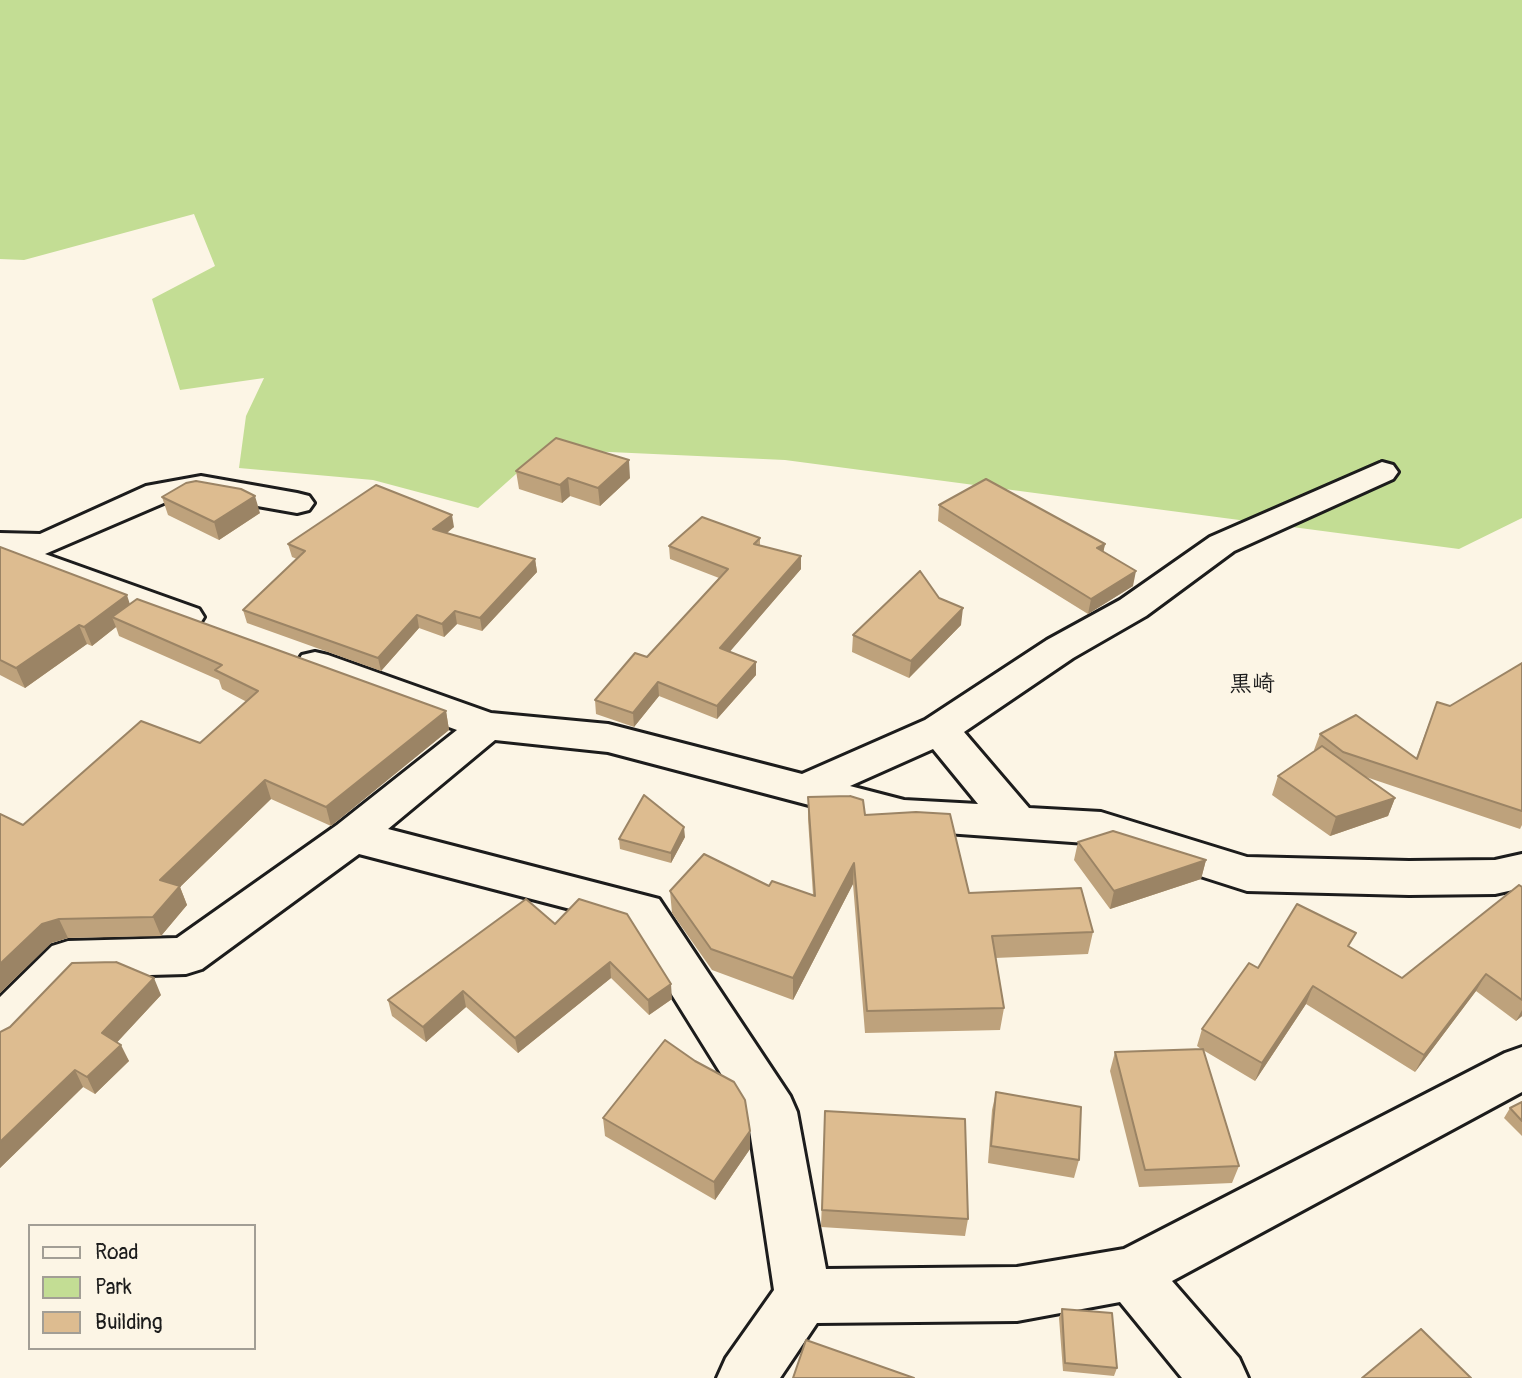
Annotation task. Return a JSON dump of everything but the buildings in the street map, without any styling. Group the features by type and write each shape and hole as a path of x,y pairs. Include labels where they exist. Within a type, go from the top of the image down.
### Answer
{"street":[{"path":"803,790 939,730 1060,649 1133,608 1222,544 1382,472"},
{"path":"0,543 45,544 158,493 201,486 297,502"},
{"path":"0,550 224,631"},
{"path":"290,654 487,726 608,738 904,816 1101,828 1247,874 1409,878 1495,877 1522,871"},
{"path":"0,1028 68,958 186,956 352,836 487,726"},
{"path":"939,730 1017,822"},
{"path":"352,836 643,911 772,1112 803,1296 746,1378"},
{"path":"803,1296 1017,1294 1131,1274 1522,1068"},
{"path":"1131,1274 1219,1378"}],"green space":[{"path":"0,0 1522,0 1522,518 1459,549 785,460 544,449 478,508 373,480 239,468 246,416 264,378 180,390 152,299 215,266 194,214 24,260 0,259"}],"district":[{"name":"黒崎","path":"1252,685"}]}
